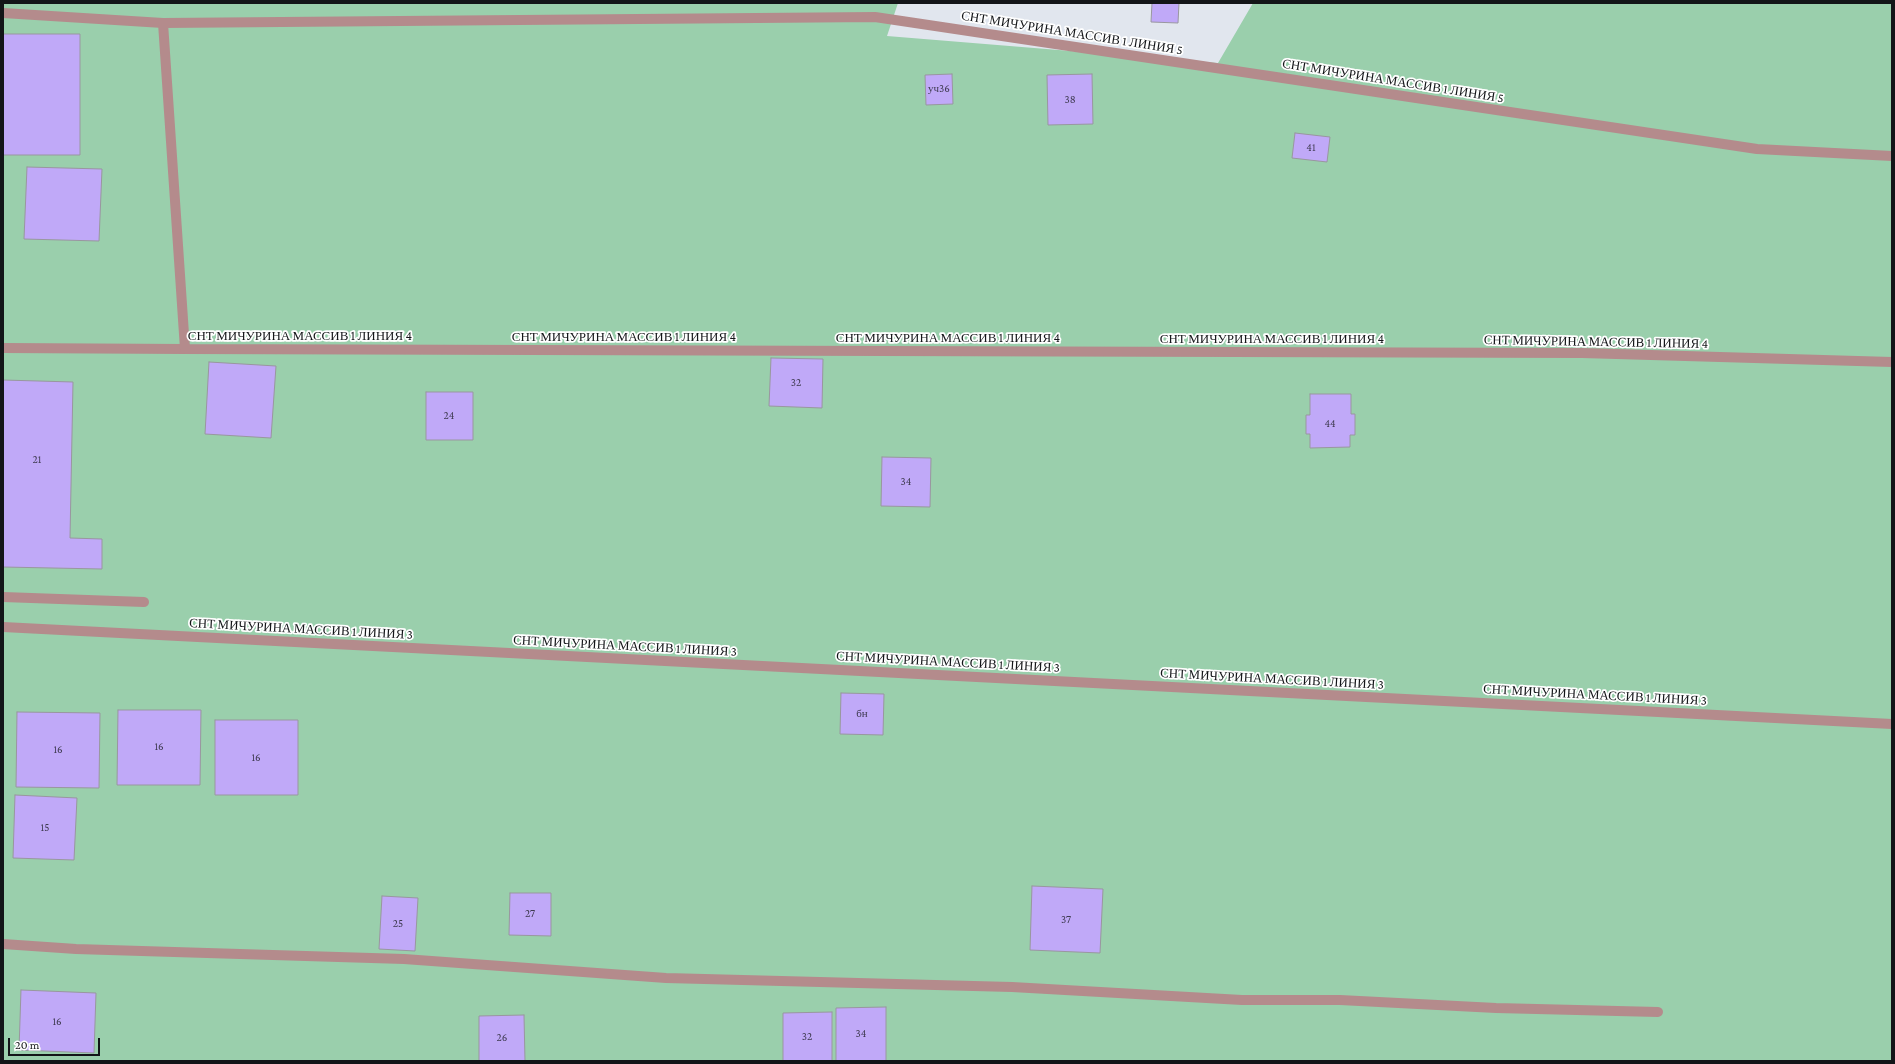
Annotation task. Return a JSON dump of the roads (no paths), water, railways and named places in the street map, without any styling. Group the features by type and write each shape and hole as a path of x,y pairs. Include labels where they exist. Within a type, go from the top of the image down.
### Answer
{"street":[{"name":"СНТ МИЧУРИНА МАССИВ 1 ЛИНИЯ 5","path":"3,14 163,23 874,17 1757,149 1892,156"},
{"path":"163,23 185,349"},
{"name":"СНТ МИЧУРИНА МАССИВ 1 ЛИНИЯ 4","path":"3,348 1582,353 1892,362"},
{"path":"3,597 144,602"},
{"name":"СНТ МИЧУРИНА МАССИВ 1 ЛИНИЯ 3","path":"3,627 1892,724"},
{"path":"3,944 76,949 404,959 666,978 1012,987 1242,1000 1340,1000 1496,1008 1658,1012"}]}
